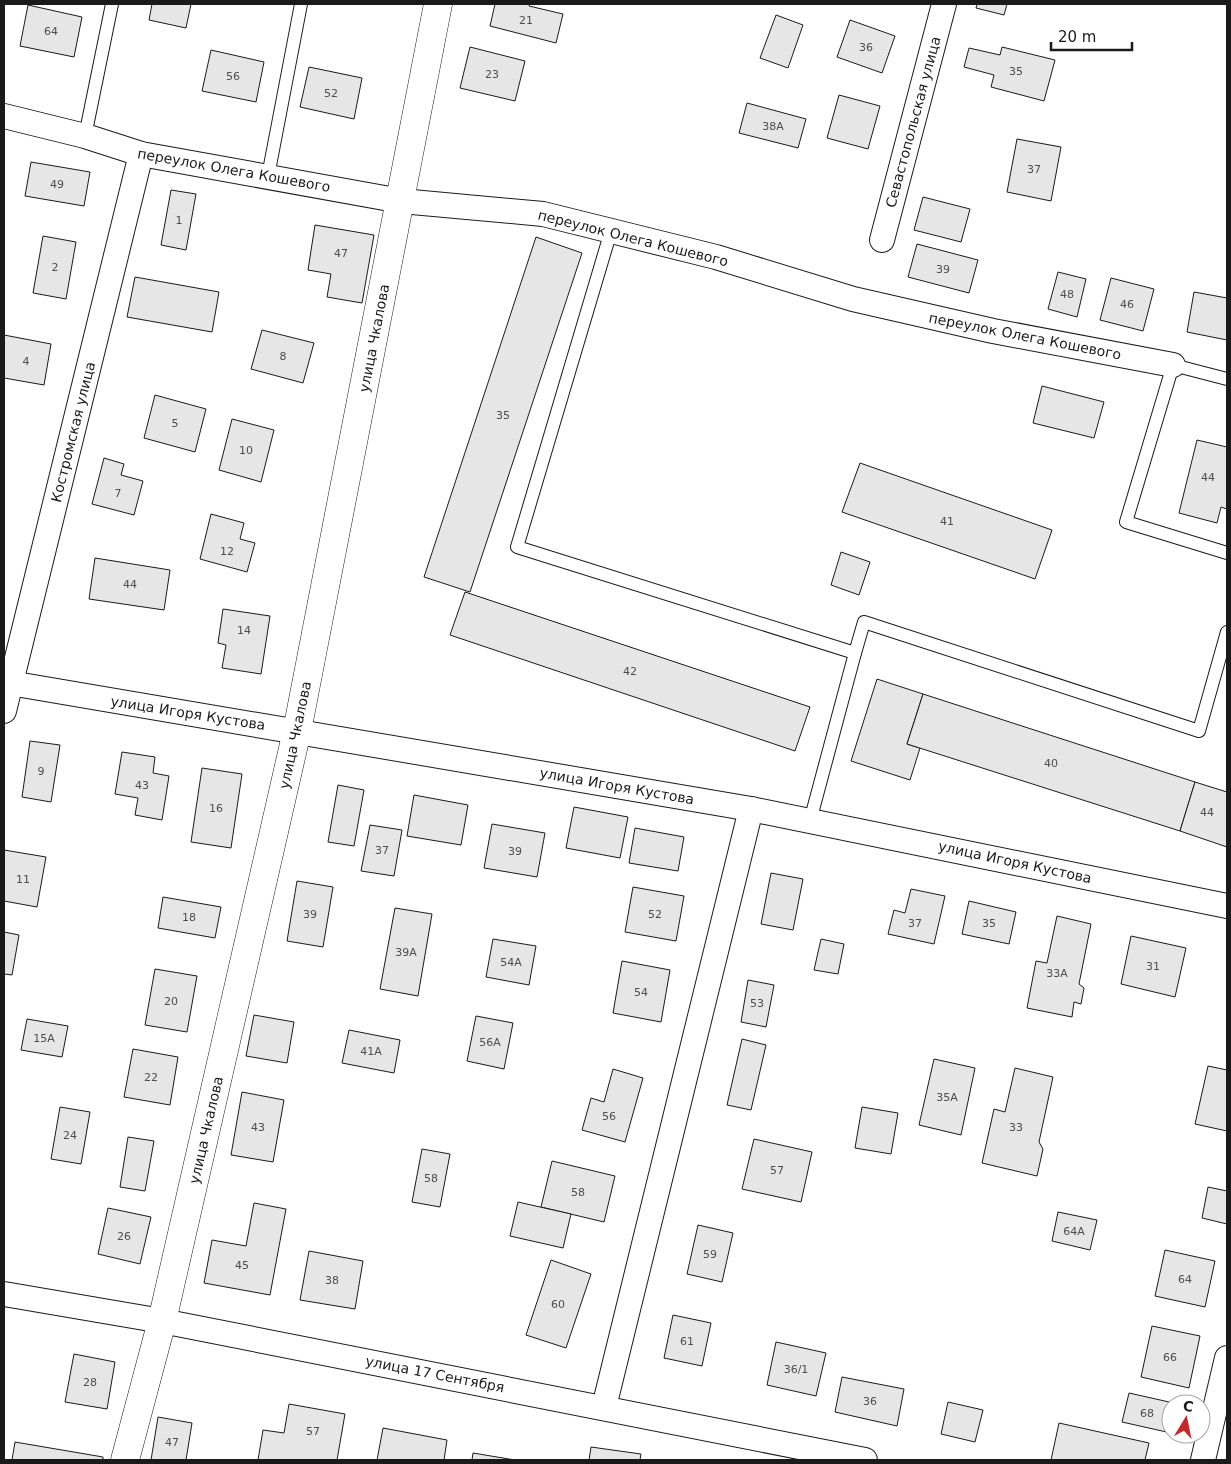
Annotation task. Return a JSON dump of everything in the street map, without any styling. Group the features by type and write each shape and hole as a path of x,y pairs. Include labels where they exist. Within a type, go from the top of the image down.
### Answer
{"street":[{"name":"улица Чкалова","path":"126,1460 162,1321 297,731 438,4"},
{"name":"Севастопольская улица","path":"882,240 944,4"},
{"name":"переулок Олега Кошевого","path":"4,116 85,136 141,154 401,201 543,214 716,257 853,299 993,331 1173,365"},
{"name":"Костромская улица","path":"4,711 7,682 141,154"},
{"name":"улица Игоря Кустова","path":"7,682 750,809 1227,906"},
{"path":"604,1407 750,809"},
{"name":"улица 17 Сентября","path":"4,1294 162,1321 604,1407 809,1454 865,1460"},
{"path":"1203,1460 1227,1358"}],"lane":[{"path":"85,136 112,4"},
{"path":"268,176 301,4"},
{"path":"611,231 517,547 855,653"},
{"path":"1173,365 1126,522 1227,553"},
{"name":"переулок Олега Кошевого","path":"1173,365 1227,379"},
{"path":"810,821 864,622 1199,731 1227,632"}],"building":[{"path":"152,4 191,4 186,28 149,20"},
{"path":"495,4 530,4 529,6 563,14 556,43 490,26"},
{"path":"977,4 1007,4 1004,15 976,8"},
{"path":"28,5 82,17 74,57 20,46"},
{"path":"776,15 803,25 788,68 760,58"},
{"path":"850,20 895,36 882,73 837,57"},
{"path":"470,47 525,61 515,101 460,88"},
{"path":"1002,47 1055,60 1044,101 991,87 994,75 964,67 969,48 1000,55"},
{"path":"211,50 264,62 256,102 202,91"},
{"path":"309,67 362,78 354,119 300,107"},
{"path":"839,95 880,106 868,149 827,138"},
{"path":"747,103 806,119 798,148 739,133"},
{"path":"1017,139 1061,147 1051,201 1007,192"},
{"path":"31,162 90,172 84,206 25,196"},
{"path":"171,190 196,194 186,250 161,245"},
{"path":"923,197 970,209 961,242 914,230"},
{"path":"315,225 374,235 362,303 327,297 331,274 308,270"},
{"path":"43,236 76,242 66,299 33,293"},
{"path":"536,237 582,253 470,592 424,577"},
{"path":"917,244 978,260 969,293 908,277"},
{"path":"1058,272 1086,279 1077,317 1048,309"},
{"path":"135,277 219,292 212,332 127,317"},
{"path":"1111,278 1154,289 1143,331 1100,320"},
{"path":"1194,292 1227,298 1227,340 1187,332"},
{"path":"262,330 314,343 303,383 251,369"},
{"path":"4,335 51,344 44,385 4,378"},
{"path":"1042,386 1104,402 1094,438 1033,423"},
{"path":"155,395 206,409 195,452 144,438"},
{"path":"232,419 274,430 261,482 219,470"},
{"path":"1197,440 1227,447 1227,509 1221,507 1217,523 1179,513"},
{"path":"104,458 124,464 121,475 143,481 134,515 92,504"},
{"path":"860,463 1052,530 1035,579 842,512"},
{"path":"211,514 244,523 240,539 255,543 247,572 200,559"},
{"path":"841,552 870,562 859,595 831,585"},
{"path":"95,558 170,570 164,610 89,599"},
{"path":"465,592 810,707 795,751 450,635"},
{"path":"223,609 270,616 261,674 222,668 226,645 218,643"},
{"path":"877,679 923,694 907,744 920,748 910,780 851,761"},
{"path":"923,694 1195,782 1180,831 907,744"},
{"path":"30,741 60,745 51,802 22,797"},
{"path":"122,752 155,757 153,773 169,776 162,820 135,815 138,798 115,794"},
{"path":"202,768 242,774 231,848 191,842"},
{"path":"1195,782 1227,792 1227,847 1180,831"},
{"path":"338,785 364,790 354,846 328,842"},
{"path":"414,795 468,805 461,845 407,836"},
{"path":"574,807 628,817 620,858 566,848"},
{"path":"492,824 545,833 537,877 484,868"},
{"path":"370,825 402,830 394,876 361,871"},
{"path":"635,828 684,837 678,871 629,863"},
{"path":"4,850 46,857 37,907 4,901"},
{"path":"771,873 803,879 793,930 761,924"},
{"path":"297,881 333,887 323,947 287,941"},
{"path":"633,887 684,896 676,941 625,932"},
{"path":"911,889 945,896 934,944 888,934 894,910 905,913"},
{"path":"163,897 221,907 215,938 158,928"},
{"path":"969,901 1016,912 1009,944 962,934"},
{"path":"395,908 432,914 418,996 380,989"},
{"path":"1057,916 1091,924 1079,984 1084,988 1081,1004 1074,1002 1072,1017 1027,1008 1036,961 1047,963"},
{"path":"4,932 19,935 12,975 4,974"},
{"path":"1131,936 1186,948 1175,997 1121,984"},
{"path":"493,939 536,946 529,985 486,977"},
{"path":"821,939 844,944 838,974 814,970"},
{"path":"622,961 670,970 661,1022 613,1013"},
{"path":"155,969 197,976 187,1032 145,1025"},
{"path":"748,980 774,985 766,1027 741,1022"},
{"path":"254,1015 294,1022 287,1063 246,1056"},
{"path":"476,1016 513,1023 504,1069 467,1061"},
{"path":"27,1019 68,1026 62,1057 21,1050"},
{"path":"349,1030 400,1040 394,1073 342,1063"},
{"path":"742,1039 766,1045 751,1110 727,1105"},
{"path":"133,1049 178,1057 170,1105 124,1097"},
{"path":"934,1059 975,1068 961,1135 919,1125"},
{"path":"1208,1066 1227,1070 1227,1131 1195,1124"},
{"path":"1015,1068 1053,1077 1039,1142 1043,1149 1037,1176 982,1163 994,1109 1005,1112"},
{"path":"613,1069 643,1078 625,1142 582,1130 591,1098 604,1102"},
{"path":"242,1092 284,1100 273,1162 231,1155"},
{"path":"60,1107 90,1112 81,1164 51,1159"},
{"path":"862,1107 898,1113 891,1154 855,1148"},
{"path":"128,1137 154,1141 145,1191 120,1187"},
{"path":"754,1139 812,1152 801,1202 742,1189"},
{"path":"422,1149 450,1154 440,1207 412,1202"},
{"path":"552,1161 615,1176 604,1222 541,1207"},
{"path":"1208,1187 1227,1191 1227,1224 1202,1218"},
{"path":"518,1202 571,1214 563,1248 510,1236"},
{"path":"254,1203 286,1209 270,1295 204,1283 212,1240 246,1246"},
{"path":"108,1208 151,1217 140,1264 98,1254"},
{"path":"1058,1212 1097,1220 1090,1250 1052,1241"},
{"path":"698,1225 733,1233 722,1282 687,1274"},
{"path":"1165,1250 1215,1261 1205,1307 1155,1296"},
{"path":"309,1251 363,1261 355,1309 300,1300"},
{"path":"551,1260 591,1274 566,1348 526,1335"},
{"path":"673,1315 711,1323 702,1366 664,1358"},
{"path":"1152,1326 1200,1336 1189,1388 1141,1377"},
{"path":"776,1342 826,1353 816,1396 767,1385"},
{"path":"74,1354 115,1362 107,1409 65,1402"},
{"path":"842,1377 904,1389 897,1426 835,1412"},
{"path":"1129,1393 1161,1400 1161,1431 1122,1422"},
{"path":"948,1402 983,1410 975,1442 941,1434"},
{"path":"289,1404 345,1414 337,1460 258,1460 263,1430 284,1433"},
{"path":"158,1417 192,1423 186,1460 151,1460"},
{"path":"1059,1423 1149,1443 1145,1460 1051,1460"},
{"path":"383,1428 447,1440 444,1460 377,1460"},
{"path":"15,1442 103,1457 103,1460 12,1460"},
{"path":"591,1447 641,1454 640,1460 589,1460"},
{"path":"473,1453 515,1460 472,1460"}]}
